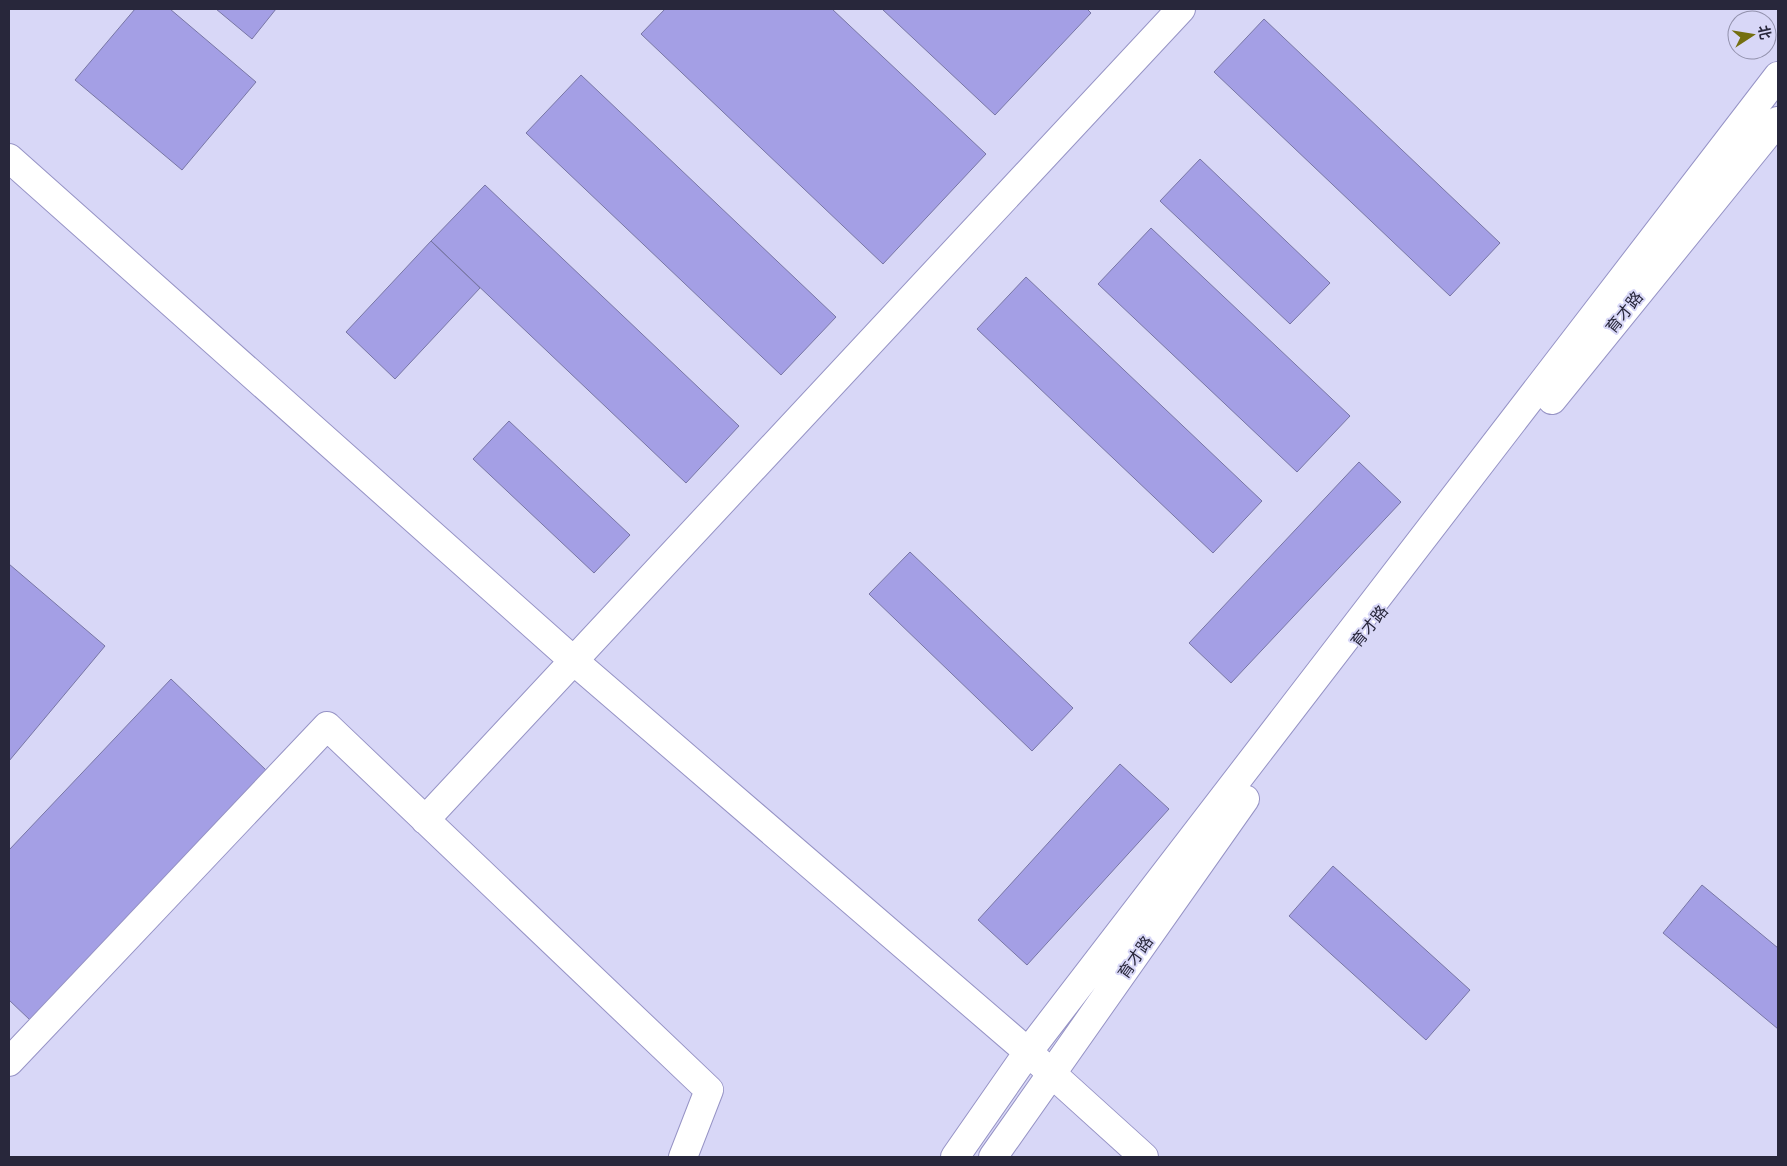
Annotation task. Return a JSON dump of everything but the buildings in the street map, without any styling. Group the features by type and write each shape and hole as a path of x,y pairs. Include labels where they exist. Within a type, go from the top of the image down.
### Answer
{"street":[{"path":"425,820 1181,9"},
{"path":"955,1157 1028,1052 1778,76"},
{"name":"育才路","path":"993,1157 1342,659 1778,121"},
{"path":"9,158 574,660 1028,1052 1144,1157"},
{"path":"9,1062 327,726 709,1090 682,1157"}]}
